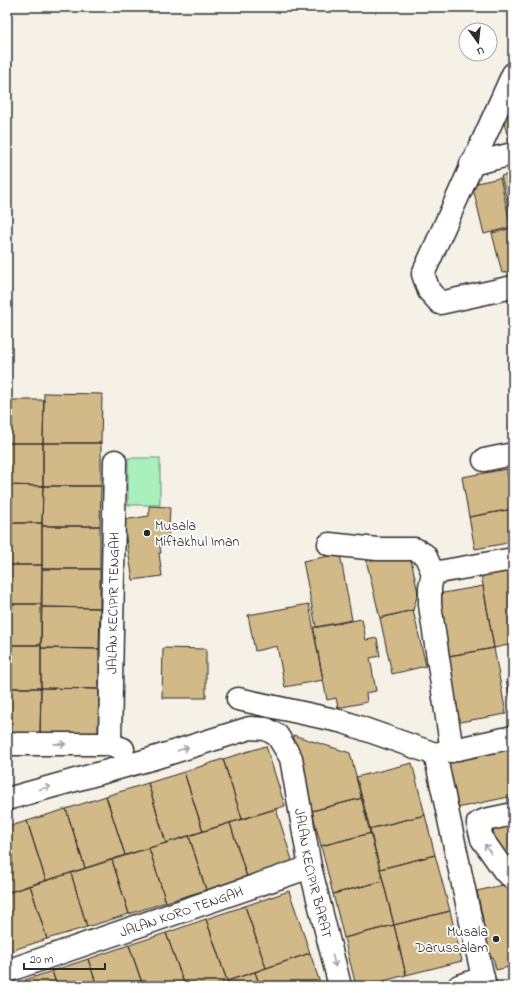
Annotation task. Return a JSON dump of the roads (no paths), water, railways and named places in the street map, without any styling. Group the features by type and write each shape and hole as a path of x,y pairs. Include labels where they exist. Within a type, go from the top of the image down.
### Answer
{"street":[{"path":"513,74 471,164 424,274 428,291 440,303 513,287"},
{"path":"471,164 513,154"},
{"path":"484,460 513,454"},
{"name":"JALAN KECIPIR TENGAH","path":"110,744 116,461"},
{"path":"328,544 377,549 415,549 425,555 433,572 430,587 430,605 443,752 484,982 459,986"},
{"path":"433,572 513,559"},
{"path":"238,699 344,722 443,752 513,737"},
{"name":"JALAN KECIPIR BARAT","path":"151,759 250,728 266,729 277,735 291,758 310,867 340,986"},
{"path":"7,744 110,744 151,759"},
{"path":"7,799 151,759"},
{"path":"513,814 478,823 482,839 505,872 513,878"},
{"name":"JALAN KORO TENGAH","path":"7,971 310,867"}],"place":[{"name":"Musala Miftakhul Iman","path":"147,533"},
{"name":"Musala Darussalam","path":"496,939"}]}
